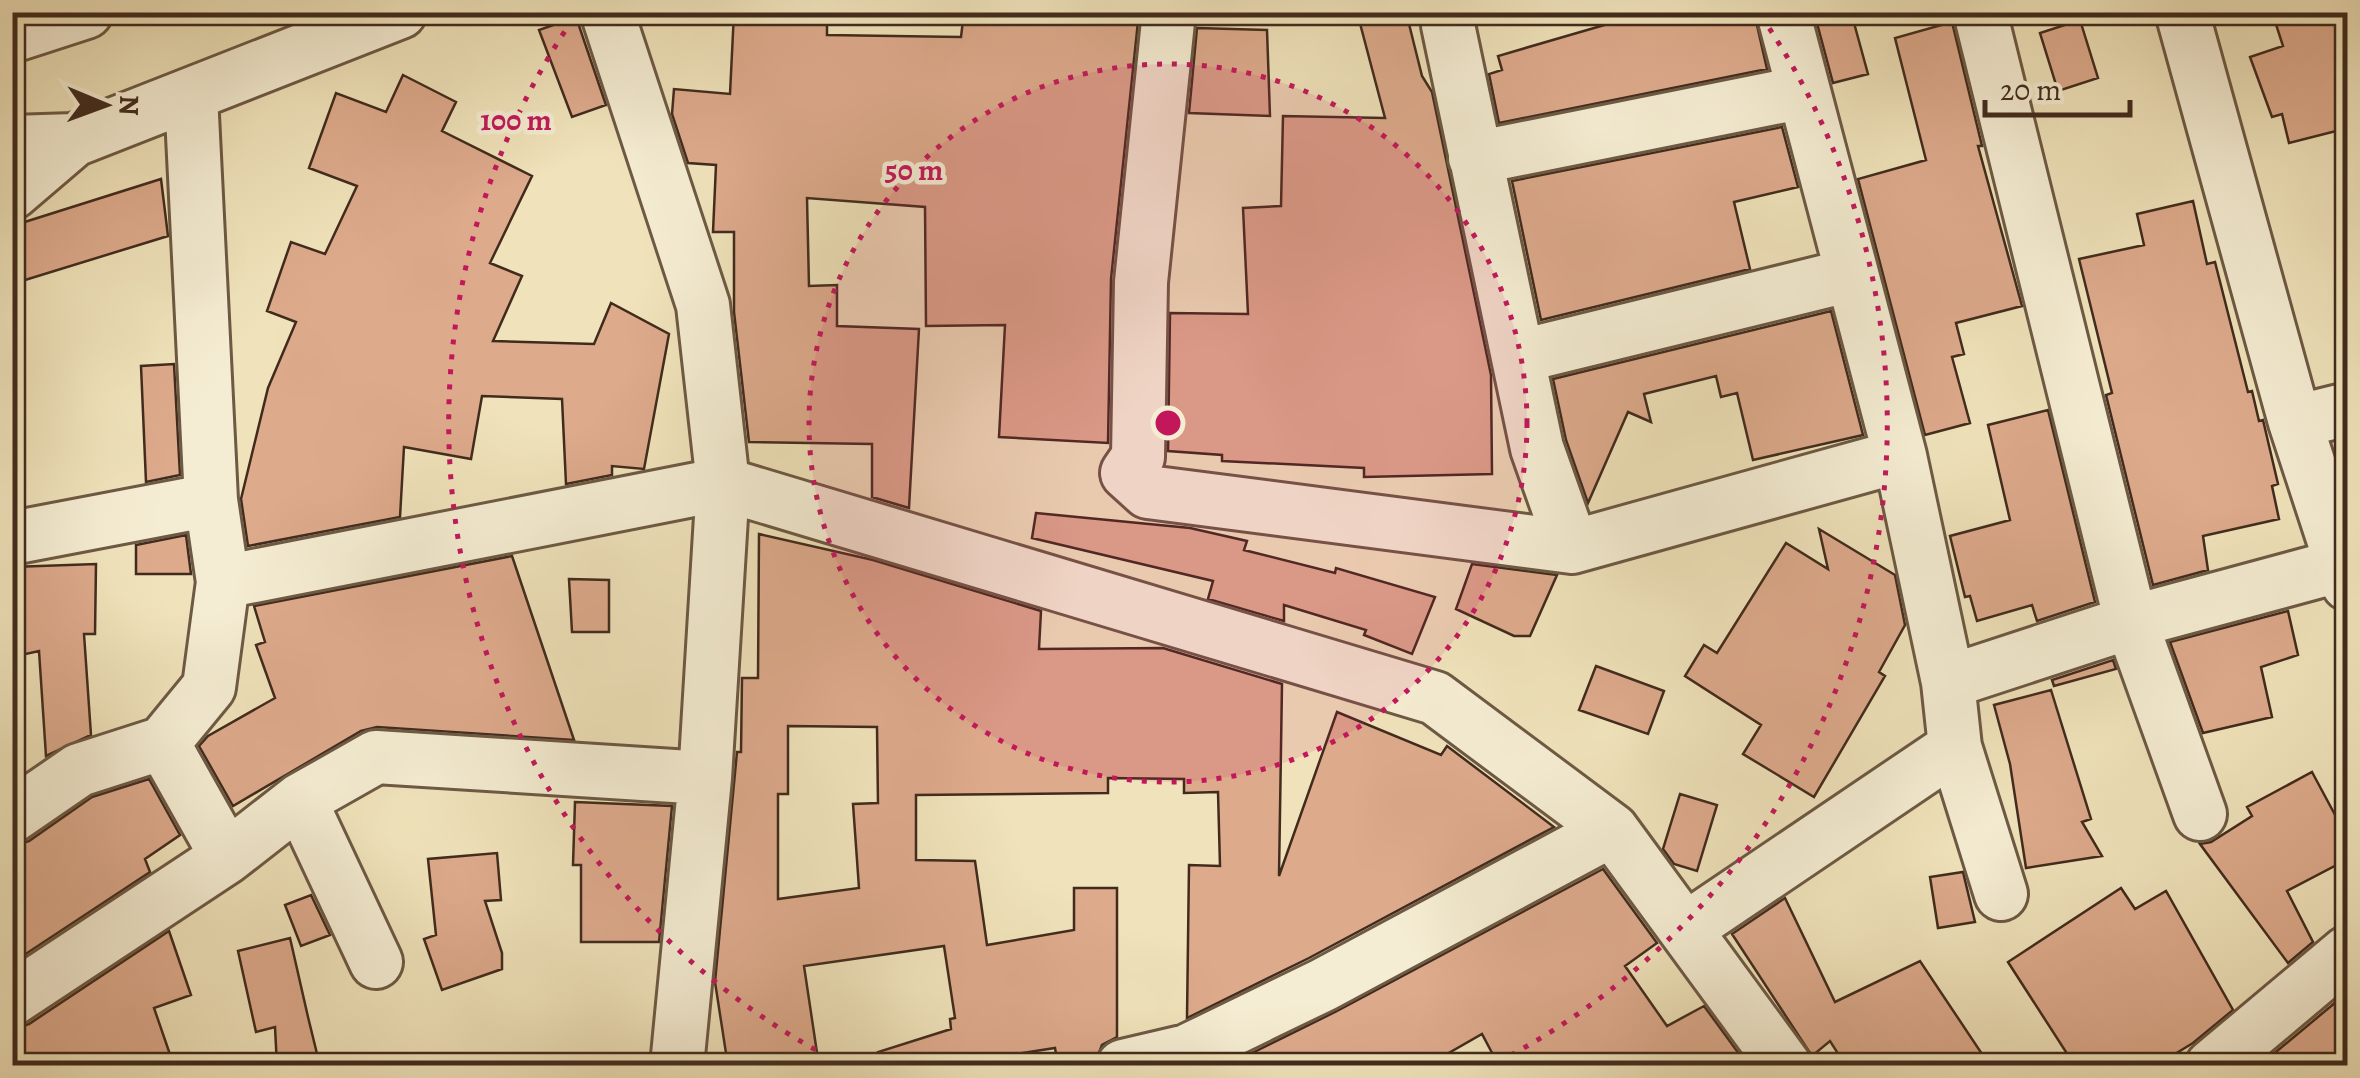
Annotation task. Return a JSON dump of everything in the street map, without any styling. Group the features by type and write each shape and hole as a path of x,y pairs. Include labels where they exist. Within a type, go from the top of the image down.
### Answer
{"street":[{"path":"12,36 86,12"},
{"path":"12,193 74,140 400,12"},
{"path":"607,12 702,305 723,484 706,778 678,1066"},
{"path":"1169,12 1141,282 1138,457 1127,472 1148,492 1572,547 1900,456"},
{"path":"1449,12 1448,25 1522,356 1537,448 1572,547"},
{"path":"1783,12 1900,456 1948,682 1956,747 2001,894"},
{"path":"1980,12 2131,622 2200,814"},
{"path":"1948,682 2131,622 2345,574 2294,422 2182,12"},
{"path":"1475,158 1804,92"},
{"path":"12,816 78,770 162,743 209,687 223,582 210,500 190,95"},
{"path":"12,142 74,140"},
{"path":"1522,356 1852,275"},
{"path":"2294,422 2348,409"},
{"path":"223,582 723,484 1435,698 1612,830 1784,1066"},
{"path":"12,538 210,500"},
{"path":"162,743 228,858"},
{"path":"1686,928 1956,747"},
{"path":"12,999 228,858 300,800 376,757 706,778"},
{"path":"300,800 376,962"},
{"path":"1123,1066 1187,1051 1322,985 1612,830"},
{"path":"2212,1066 2348,952"}],"building":[{"path":"734,12 827,12 827,35 961,37 964,12 1139,12 1111,279 1108,443 999,437 1005,325 926,326 925,207 807,198 809,286 837,285 837,326 919,329 909,508 872,497 872,444 749,442 734,312 734,232 713,232 716,165 688,163 672,114 674,89 730,94"},
{"path":"1357,12 1406,12 1422,76 1432,92 1491,375 1492,474 1364,477 1364,468 1222,461 1222,455 1168,451 1170,313 1248,314 1243,208 1281,206 1283,116 1385,118"},
{"path":"1649,12 1754,12 1767,69 1499,123 1489,74 1502,70 1498,56"},
{"path":"1814,12 1851,12 1868,74 1833,83"},
{"path":"2272,12 2348,12 2348,128 2289,143 2282,114 2272,117 2250,57 2283,46"},
{"path":"576,17 606,105 572,117 539,30"},
{"path":"2080,20 2098,78 2058,91 2040,33"},
{"path":"1952,22 1982,146 1978,146 2022,306 1956,323 1964,354 1952,357 1970,423 1925,435 1858,179 1926,160 1895,38"},
{"path":"1197,28 1267,30 1270,116 1189,113"},
{"path":"403,75 456,102 442,131 532,176 490,263 522,276 493,341 594,344 611,303 669,334 644,469 612,466 612,475 566,484 562,399 482,396 471,459 404,447 400,517 248,546 241,499 268,388 296,322 267,311 291,242 325,254 357,186 309,168 336,93 386,112"},
{"path":"1782,127 1798,187 1734,202 1750,269 1541,320 1512,181"},
{"path":"161,179 168,236 12,284 12,226"},
{"path":"2193,201 2207,264 2215,262 2248,392 2252,391 2259,421 2263,420 2278,484 2272,486 2279,519 2203,536 2208,570 2153,585 2106,395 2112,393 2079,259 2144,245 2137,214"},
{"path":"1831,311 1863,435 1753,460 1737,393 1721,397 1716,376 1644,394 1651,422 1628,412 1588,503 1566,440 1553,379"},
{"path":"174,364 180,475 146,482 141,366"},
{"path":"2048,410 2095,602 2037,621 2032,605 1977,621 1970,596 1965,597 1950,536 2010,520 1988,425"},
{"path":"1036,513 1190,528 1247,541 1244,550 1335,573 1336,568 1435,597 1412,654 1364,635 1366,630 1284,605 1284,621 1208,599 1213,581 1032,538"},
{"path":"1819,529 1895,575 1905,625 1879,672 1885,676 1814,797 1743,754 1761,725 1685,676 1704,645 1717,653 1786,543 1828,569"},
{"path":"759,534 873,560 1041,611 1039,649 1163,648 1282,684 1279,876 1337,712 1441,755 1447,746 1554,827 1309,958 1187,1018 1189,865 1220,866 1218,792 1184,793 1184,779 1108,778 1108,793 916,795 916,860 975,861 987,945 1074,930 1074,888 1117,888 1117,1037 1102,1045 1094,1066 1058,1066 1055,1048 939,1066 881,1066 878,1052 951,1029 950,1019 955,1018 944,946 804,966 819,1066 728,1066 715,982 737,752 741,752 742,678 758,678","holes":["788,726 877,727 878,803 853,804 859,888 778,899 778,794 788,794"]},
{"path":"186,535 191,574 136,574 136,545"},
{"path":"512,556 574,740 377,727 361,731 233,806 199,746 208,736 275,698 256,645 265,642 254,606"},
{"path":"96,564 95,634 84,634 91,735 46,756 39,651 12,657 12,567"},
{"path":"1472,564 1557,575 1530,636 1514,636 1456,609"},
{"path":"569,579 609,580 609,632 572,632"},
{"path":"2288,611 2298,655 2261,667 2272,717 2203,733 2170,642"},
{"path":"2113,660 2116,669 2054,686 2052,680"},
{"path":"1596,666 1664,691 1648,734 1579,710"},
{"path":"2051,690 2091,819 2082,822 2102,856 2026,868 2010,764 1994,705"},
{"path":"2312,772 2348,839 2348,859 2287,891 2313,942 2288,963 2200,844 2211,842 2252,816 2247,807"},
{"path":"149,779 180,835 145,859 150,872 12,963 12,846 29,841 92,797"},
{"path":"1680,794 1717,805 1697,871 1674,864 1663,849"},
{"path":"575,802 672,806 659,942 581,942 581,865 573,865"},
{"path":"497,853 501,900 485,901 502,953 502,969 442,990 424,939 436,935 428,859"},
{"path":"1603,869 1657,943 1625,966 1667,1026 1704,1006 1745,1062 1741,1066 1499,1066 1482,1034 1426,1066 1226,1066 1337,1011"},
{"path":"1963,872 1975,922 1938,928 1930,877"},
{"path":"2121,888 2135,909 2166,891 2233,1010 2193,1043 2155,1066 2075,1066 2008,962"},
{"path":"311,895 330,935 301,946 285,905"},
{"path":"1785,898 1835,1002 1920,961 1990,1066 1846,1066 1830,1041 1812,1056 1732,934"},
{"path":"169,931 191,995 154,1008 174,1066 24,1066 12,1029 29,1024"},
{"path":"290,938 320,1066 277,1066 275,1027 256,1032 238,951"},
{"path":"2348,992 2348,1066 2259,1066"}]}
